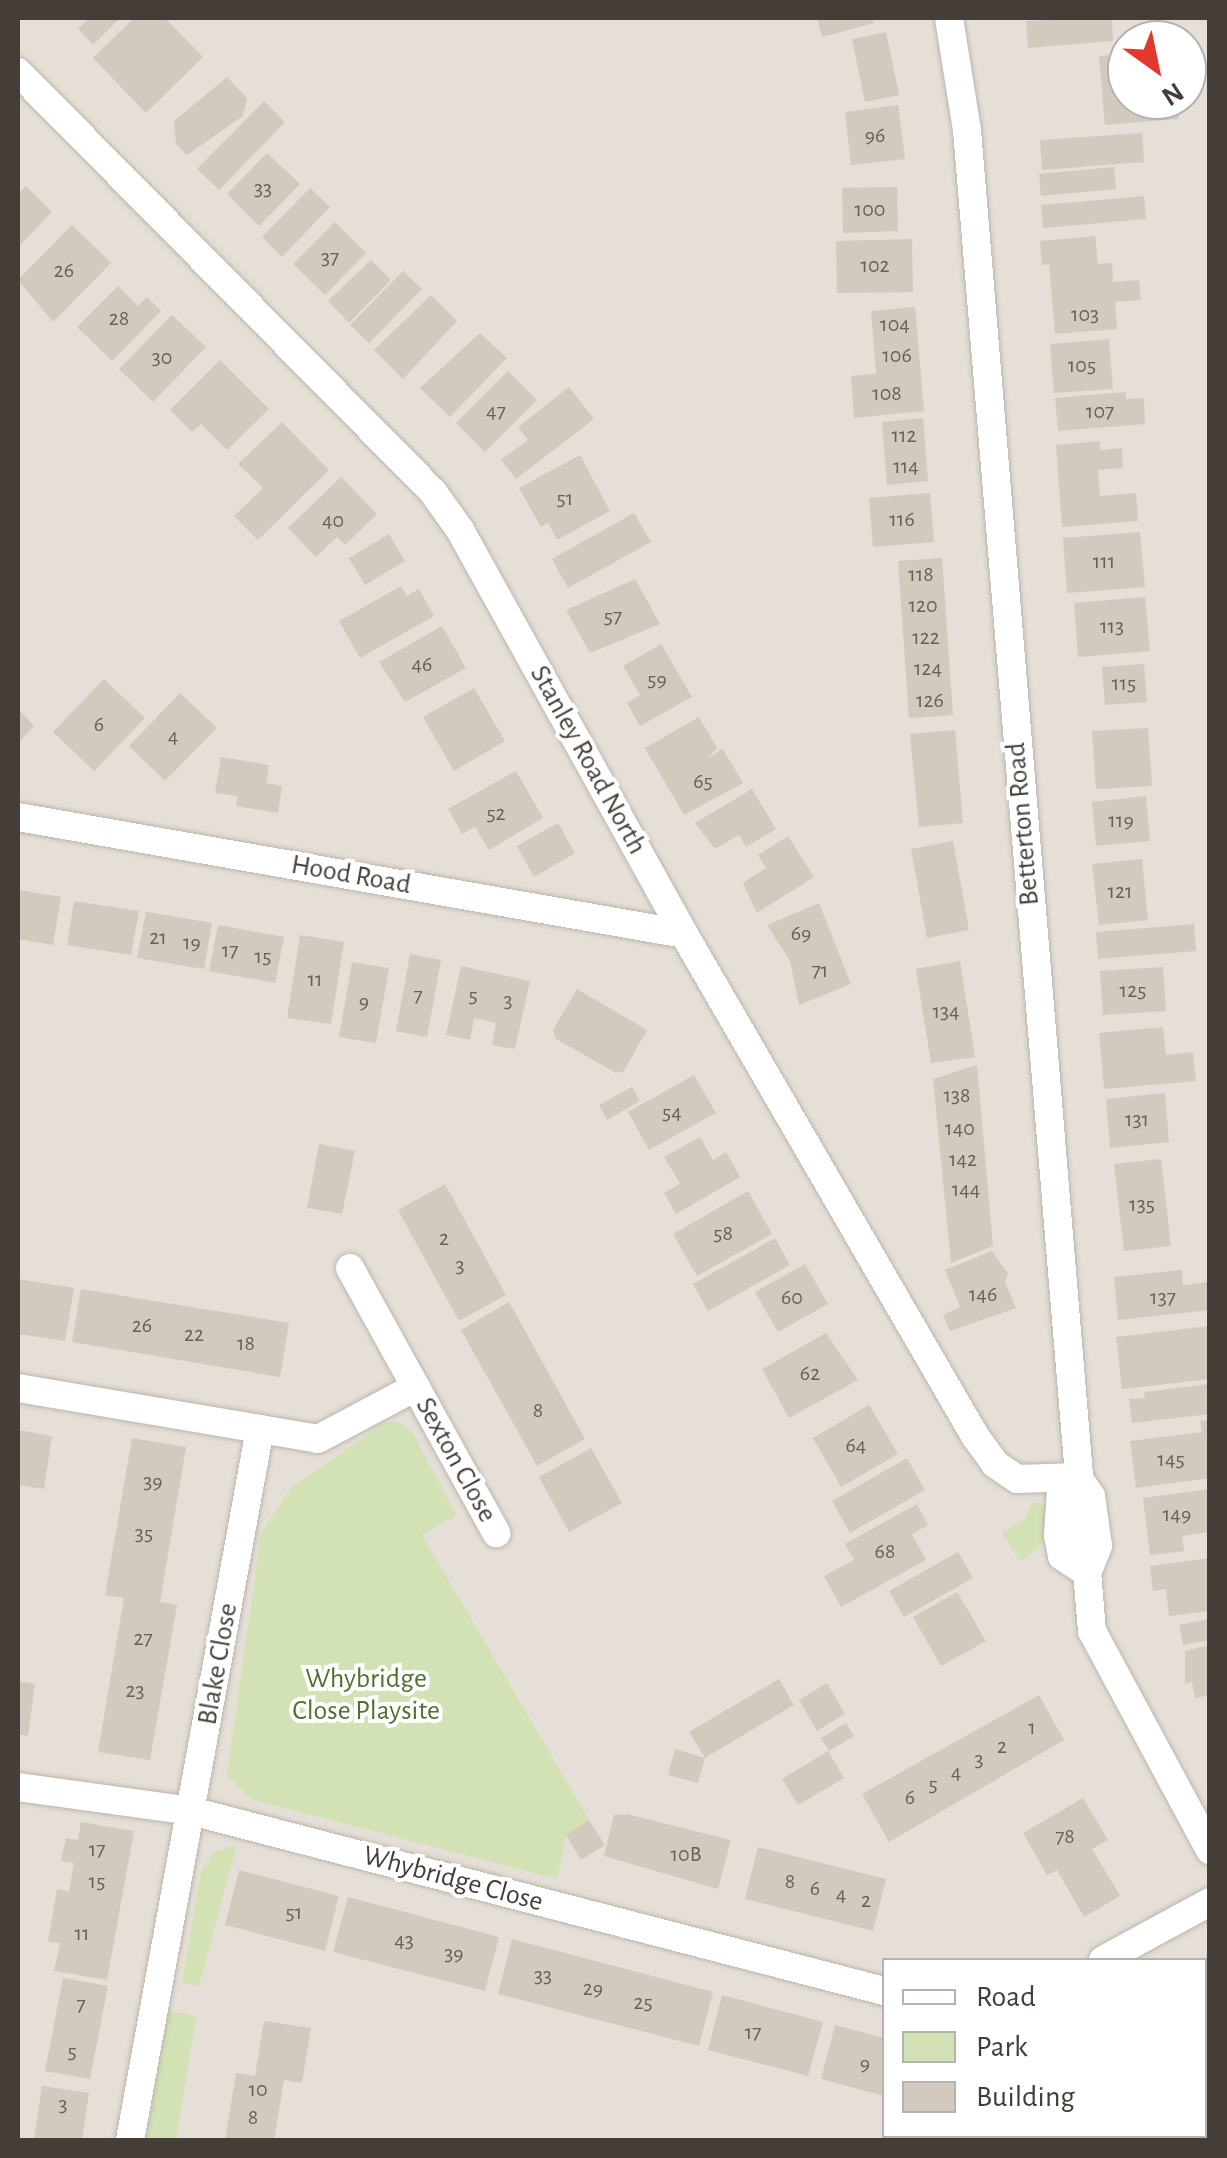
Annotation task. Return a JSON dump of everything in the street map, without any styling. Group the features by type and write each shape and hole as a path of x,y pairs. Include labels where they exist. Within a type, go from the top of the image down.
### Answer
{"street":[{"name":"Betterton Road","path":"949,18 967,130 1092,1631 1210,1850"},
{"name":"Stanley Road North","path":"18,72 432,492 460,530 684,934 995,1464 1017,1479 1078,1477"},
{"name":"Hood Road","path":"18,817 684,934"},
{"name":"Sexton Close","path":"350,1268 496,1533"},
{"name":"Sexton Close","path":"260,1429 318,1439 416,1387"},
{"path":"18,1388 260,1429"},
{"name":"Blake Close","path":"130,2140 260,1429"},
{"name":"Whybridge Close","path":"18,1787 192,1811 882,1990"},
{"path":"1107,1958 1210,1902"}],"shaded area":[{"path":"18,18 1209,18 1209,2140 18,2140"}],"green space":[{"name":"Whybridge Close Playsite","path":"398,1422 411,1430 456,1515 422,1535 589,1820 566,1835 557,1879 251,1799 227,1775 261,1533 291,1488 384,1423"},
{"path":"1033,1502 1048,1506 1049,1538 1020,1562 1002,1533 1024,1520"},
{"path":"237,1844 199,1986 182,1983 201,1871 213,1853"},
{"path":"168,2011 196,2016 176,2140 146,2140"}],"building":[{"path":"89,18 120,18 93,45 78,29"},
{"path":"134,18 165,18 203,57 146,113 93,58"},
{"path":"817,18 872,18 874,23 822,37"},
{"path":"1112,18 1112,20 1107,20 1107,41 1028,48 1026,21"},
{"path":"886,32 899,95 865,102 852,39"},
{"path":"1107,55 1107,120 1167,120 1105,125 1099,56"},
{"path":"227,77 247,98 243,116 187,155 176,144 174,121"},
{"path":"264,101 285,122 219,190 197,169"},
{"path":"898,105 905,159 851,165 845,112"},
{"path":"1142,133 1144,162 1042,170 1040,140"},
{"path":"267,153 300,184 259,226 227,194"},
{"path":"1114,167 1116,189 1041,196 1039,174"},
{"path":"26,186 52,212 18,247 18,194"},
{"path":"897,187 898,231 843,233 842,188"},
{"path":"310,188 330,207 282,257 262,237"},
{"path":"1144,196 1146,219 1043,228 1041,205"},
{"path":"335,222 366,253 325,295 293,264"},
{"path":"72,225 111,263 53,322 18,280"},
{"path":"1095,236 1098,264 1112,263 1113,282 1139,280 1141,300 1115,302 1117,329 1055,334 1049,264 1042,265 1040,241"},
{"path":"912,239 913,292 837,293 836,241"},
{"path":"371,260 391,280 349,323 328,301"},
{"path":"403,271 422,289 369,343 350,325"},
{"path":"118,286 138,306 147,297 161,311 112,361 77,327"},
{"path":"431,295 457,321 403,379 374,350"},
{"path":"915,307 924,411 854,418 851,376 876,374 871,311"},
{"path":"172,315 206,347 153,402 119,369"},
{"path":"480,333 507,358 450,417 420,388"},
{"path":"1109,339 1113,389 1054,393 1050,344"},
{"path":"220,360 269,409 227,450 201,424 192,432 170,410"},
{"path":"508,371 537,400 485,452 456,423"},
{"path":"569,387 594,419 516,479 501,460 528,440 518,427"},
{"path":"1126,392 1126,399 1144,398 1145,424 1058,431 1055,398"},
{"path":"923,418 928,481 887,485 882,422"},
{"path":"282,422 329,470 258,540 234,516 263,488 238,464"},
{"path":"1100,441 1100,450 1122,448 1123,468 1098,470 1100,496 1136,493 1138,521 1062,527 1056,445"},
{"path":"580,455 610,511 557,540 548,523 541,527 519,488"},
{"path":"341,477 377,514 345,545 337,537 316,557 288,528"},
{"path":"930,493 934,542 873,547 869,498"},
{"path":"634,513 651,542 568,588 552,559"},
{"path":"1140,532 1145,587 1067,593 1063,538"},
{"path":"389,534 405,561 365,585 349,558"},
{"path":"942,558 953,715 909,718 898,561"},
{"path":"635,579 660,624 590,653 566,610"},
{"path":"401,586 407,596 419,589 434,616 360,658 339,621"},
{"path":"1145,597 1150,651 1078,657 1074,603"},
{"path":"442,626 466,668 405,702 379,662"},
{"path":"661,644 692,697 640,726 627,703 640,695 623,666"},
{"path":"1144,664 1147,702 1105,705 1102,667"},
{"path":"104,679 145,718 94,771 53,732"},
{"path":"474,688 505,741 454,771 423,717"},
{"path":"180,693 217,728 165,781 129,746"},
{"path":"18,709 34,726 18,743"},
{"path":"699,717 717,748 708,758 723,749 743,783 684,815 645,748"},
{"path":"1148,728 1152,786 1096,789 1092,731"},
{"path":"955,730 963,823 919,827 910,734"},
{"path":"221,757 269,765 266,783 282,786 278,813 236,806 238,796 215,793"},
{"path":"516,771 543,818 489,850 475,827 462,834 448,809"},
{"path":"752,789 776,829 746,847 739,835 715,849 695,823"},
{"path":"1146,796 1150,841 1096,846 1092,802"},
{"path":"558,823 575,853 534,877 517,846"},
{"path":"788,836 814,877 757,913 743,883 766,868 758,855"},
{"path":"953,841 969,930 927,938 911,849"},
{"path":"1142,859 1148,920 1099,925 1092,864"},
{"path":"18,890 61,897 53,945 18,939"},
{"path":"74,901 139,911 131,955 67,945"},
{"path":"819,903 851,984 799,1005 790,961 767,925"},
{"path":"146,912 212,923 204,969 137,958"},
{"path":"1194,924 1196,951 1098,959 1096,932"},
{"path":"218,925 284,937 275,983 209,971"},
{"path":"300,935 344,942 331,1024 287,1018"},
{"path":"410,954 441,960 427,1037 396,1031"},
{"path":"960,961 975,1057 931,1063 916,969"},
{"path":"352,962 389,968 376,1043 339,1037"},
{"path":"461,966 530,981 515,1049 492,1045 496,1023 474,1018 470,1040 446,1035"},
{"path":"1163,967 1166,1011 1103,1015 1100,971"},
{"path":"577,989 647,1030 624,1071 616,1073 556,1039 553,1030"},
{"path":"1163,1027 1166,1055 1193,1052 1196,1081 1104,1089 1099,1033"},
{"path":"977,1065 993,1246 951,1263 933,1079"},
{"path":"694,1075 716,1113 649,1150 628,1112"},
{"path":"632,1087 640,1101 607,1120 599,1105"},
{"path":"1165,1093 1169,1142 1110,1148 1106,1099"},
{"path":"700,1137 713,1160 726,1152 740,1177 676,1214 664,1193 680,1184 664,1157"},
{"path":"319,1144 355,1151 342,1214 307,1208"},
{"path":"1161,1159 1171,1246 1124,1251 1114,1164"},
{"path":"445,1184 506,1295 459,1321 398,1210"},
{"path":"748,1191 772,1234 697,1276 673,1234"},
{"path":"775,1238 790,1265 708,1311 693,1284"},
{"path":"992,1251 1008,1274 1005,1282 1016,1308 950,1331 943,1315 960,1307 945,1270"},
{"path":"805,1264 828,1304 778,1332 755,1292"},
{"path":"1182,1270 1183,1285 1210,1282 1210,1310 1118,1320 1114,1277"},
{"path":"18,1279 74,1288 65,1341 18,1334"},
{"path":"81,1289 289,1323 280,1377 72,1342"},
{"path":"509,1302 585,1439 537,1466 461,1330"},
{"path":"1210,1326 1210,1379 1122,1389 1116,1337"},
{"path":"826,1333 858,1380 789,1418 762,1369"},
{"path":"1210,1384 1210,1414 1132,1423 1129,1399 1145,1398 1144,1392"},
{"path":"869,1405 898,1454 841,1487 813,1438"},
{"path":"1210,1420 1210,1478 1136,1488 1130,1441 1202,1432 1200,1421"},
{"path":"18,1430 52,1436 44,1489 18,1485"},
{"path":"132,1438 186,1447 160,1602 177,1605 150,1760 98,1752 124,1598 105,1595"},
{"path":"591,1448 622,1503 569,1532 539,1477"},
{"path":"907,1458 925,1490 850,1533 832,1501"},
{"path":"1210,1489 1210,1532 1182,1536 1184,1551 1150,1555 1143,1498"},
{"path":"917,1504 928,1525 912,1534 926,1560 841,1607 824,1576 854,1560 845,1544"},
{"path":"958,1552 973,1578 904,1617 889,1591"},
{"path":"1210,1558 1210,1611 1169,1616 1166,1589 1153,1591 1150,1566"},
{"path":"957,1592 986,1641 941,1666 913,1617"},
{"path":"1210,1619 1210,1640 1183,1645 1179,1625"},
{"path":"1210,1645 1210,1695 1195,1698 1192,1682 1185,1684 1185,1651"},
{"path":"779,1679 794,1705 705,1758 689,1732"},
{"path":"18,1681 35,1684 28,1736 18,1734"},
{"path":"827,1683 845,1714 817,1731 799,1700"},
{"path":"1039,1695 1064,1740 889,1842 862,1794"},
{"path":"846,1723 854,1736 829,1751 821,1738"},
{"path":"675,1749 705,1758 698,1783 668,1775"},
{"path":"828,1751 844,1778 798,1805 782,1779"},
{"path":"1083,1798 1108,1840 1092,1849 1120,1896 1084,1917 1057,1870 1047,1875 1023,1833"},
{"path":"627,1814 731,1840 718,1889 604,1856 614,1815"},
{"path":"589,1820 605,1845 581,1860 566,1835"},
{"path":"81,1822 134,1831 107,1980 54,1971 60,1943 48,1942 57,1889 69,1892 74,1863 61,1861 66,1838 78,1840"},
{"path":"758,1847 886,1879 873,1931 745,1899"},
{"path":"239,1870 339,1896 325,1951 225,1925"},
{"path":"348,1897 499,1937 485,1991 333,1952"},
{"path":"512,1939 713,1992 699,2046 498,1994"},
{"path":"63,1978 108,1986 90,2079 45,2071"},
{"path":"722,1995 823,2022 808,2076 708,2050"},
{"path":"264,2021 311,2028 302,2083 284,2080 274,2140 225,2140 236,2073 255,2076"},
{"path":"835,2025 882,2037 882,2095 821,2079"},
{"path":"1210,2080 1207,2138 1207,2108"},
{"path":"42,2086 89,2093 82,2140 34,2140"}]}
